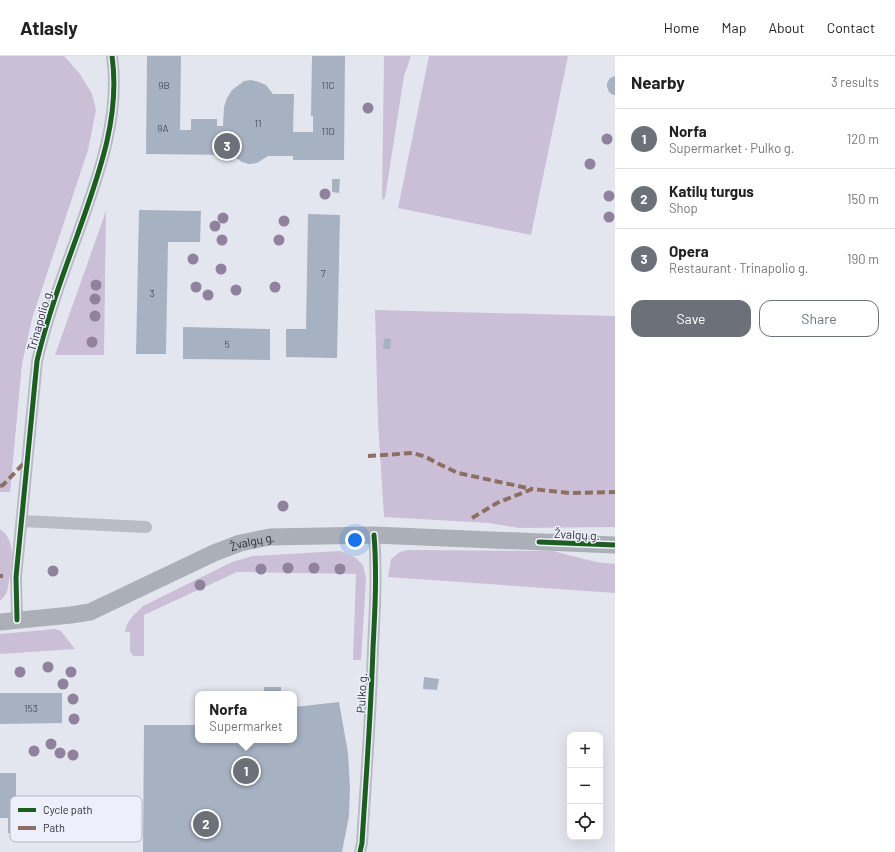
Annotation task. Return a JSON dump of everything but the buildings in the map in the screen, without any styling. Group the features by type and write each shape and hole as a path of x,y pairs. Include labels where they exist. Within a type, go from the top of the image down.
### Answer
{"main road":[{"name":"Žvalgų g.","path":"8,621 71,616 90,612 214,553 240,543 270,537 374,535 615,545"}],"street":[{"name":"Trinapolio g.","path":"8,621 16,576 37,361 57,290 99,174 113,112 114,71 112,56"},
{"path":"22,521 146,527"},
{"name":"Pulko g.","path":"360,852 362,843 376,588 376,554 374,535"}],"shaded area":[{"path":"0,56 64,56 80,74 92,94 96,110 88,150 32,319 22,364 10,492 0,492"},
{"path":"384,56 411,56 404,76 385,198 382,200"},
{"path":"429,56 568,56 531,235 398,208"},
{"path":"106,211 104,355 55,355"},
{"path":"375,310 615,316 615,527 519,528 489,523 384,517 378,422"},
{"path":"0,529 10,541 12,557 8,588 6,594 0,601"},
{"path":"408,550 553,551 596,562 615,564 615,593 388,577 391,559 400,552"},
{"path":"340,551 356,558 363,565 366,579 361,660 353,660 356,574 237,572 144,615 144,656 133,656 130,651 130,632 125,632 127,624 143,606 232,562 253,556"},
{"path":"55,629 61,631 75,649 0,654 0,634"}],"marked path":[{"path":"368,456 413,453 426,457 458,473 532,489"},
{"path":"0,486 3,485 27,460"},
{"path":"472,518 497,503 532,489 570,493 615,492"}],"cycle path":[{"path":"17,620 16,577 37,361 50,313 92,193 105,148 113,102 114,79 112,56"},
{"path":"360,852 362,843 372,672 375,592 374,535"},
{"path":"539,542 615,545"}],"place":[{"name":"Opera","path":"227,146"},
{"name":"Norfa","path":"246,771"},
{"name":"Katilų turgus","path":"206,824"}]}
